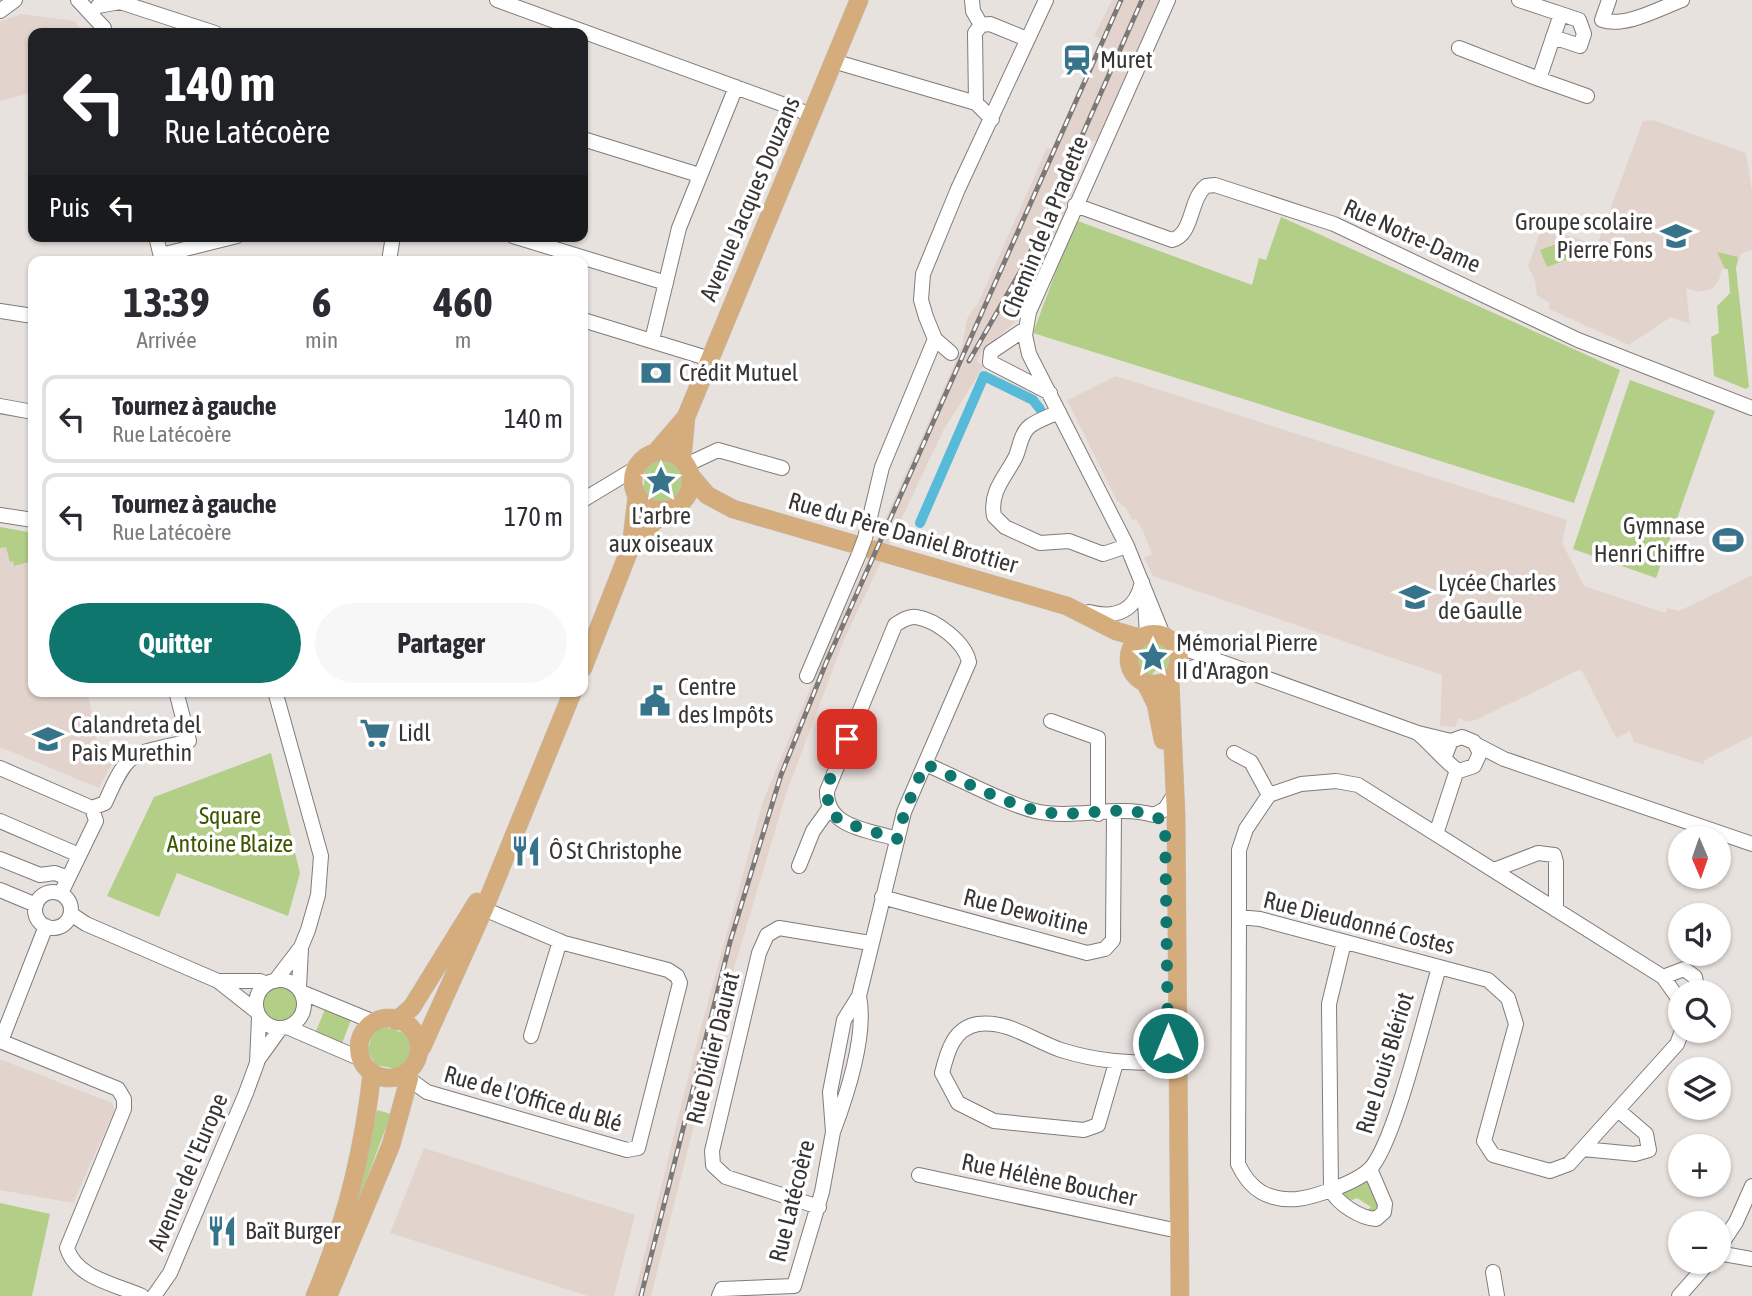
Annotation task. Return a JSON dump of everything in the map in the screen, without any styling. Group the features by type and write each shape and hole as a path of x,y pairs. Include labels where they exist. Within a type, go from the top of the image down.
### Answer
{"main road":[{"name":"Avenue Jacques Douzans","path":"655,453 686,418 859,0"},
{"name":"Avenue Jacques Douzans","path":"686,418 686,467"},
{"path":"588,655 631,546 637,495 633,481 636,468 644,458 655,453 672,454 686,467 688,494 631,546"},
{"name":"Rue du Père Daniel Brottier","path":"686,467 707,495 733,509 1079,610 1116,631 1157,639"},
{"path":"637,495 646,505 670,508"},
{"name":"Rue du Père Daniel Brottier","path":"670,508 733,509"},
{"name":"Rue du Père Daniel Brottier","path":"1058,604 1099,628 1129,659"},
{"path":"1172,1296 1169,1229 1168,1063 1161,808 1160,721 1146,684 1133,674 1129,659 1157,639 1180,661 1173,676 1161,808 1180,1296"},
{"path":"1146,684 1159,685 1173,676"},
{"path":"328,1296 391,1144 407,1076 416,1065 484,909 571,697"},
{"path":"396,1021 412,1007 503,861"},
{"path":"315,1296 332,1256 367,1115 367,1065 358,1041 363,1030 374,1022 396,1021 411,1029 422,1047"},
{"path":"367,1065 388,1077 407,1076"}],"street":[{"path":"78,0 101,28"},
{"path":"497,0 574,28"},
{"path":"972,0 973,11 981,25"},
{"path":"951,353 935,339 920,300 923,274 1046,0"},
{"name":"Chemin de la Pradette","path":"1157,639 1142,582 1127,546 1026,346 1025,329 1075,205 1168,0"},
{"path":"1519,0 1579,20 1584,34 1580,46 1553,37"},
{"path":"1602,20 1609,0"},
{"path":"1581,25 1602,20 1624,21 1682,0"},
{"path":"103,28 97,3 120,2 200,28"},
{"path":"1539,79 1561,14"},
{"path":"976,103 975,33 981,25 990,24 1027,39"},
{"path":"588,33 812,116"},
{"path":"1459,48 1587,96"},
{"path":"833,61 976,103 992,119"},
{"path":"652,340 679,228 736,87"},
{"path":"588,141 699,175"},
{"name":"Rue Notre-Dame","path":"1075,205 1172,240 1184,232 1198,193 1206,186 1215,185 1274,202 1346,230 1627,361 1752,408"},
{"path":"169,256 217,242"},
{"path":"533,242 578,256"},
{"path":"588,259 666,283"},
{"path":"0,311 28,315"},
{"path":"588,321 710,359"},
{"path":"1025,329 991,352 990,362 1050,393"},
{"path":"807,676 859,554 878,478 935,339"},
{"path":"0,407 28,411"},
{"path":"1059,412 1031,425 1024,432 1015,458 1001,479 993,505 994,516 1005,527 1046,544 1069,541 1103,554 1127,546"},
{"path":"686,467 718,450 782,468"},
{"path":"588,497 636,468"},
{"path":"606,486 637,495"},
{"path":"0,515 28,519"},
{"path":"1079,610 1103,615 1124,612 1135,602 1142,582"},
{"name":"Rue Latécoère","path":"719,1296 722,1289 794,1286 819,1207 833,1132 846,1096 862,1013 859,996 897,839 905,811 969,662 967,650 958,639 917,617 906,618 895,625 828,784 828,810"},
{"path":"1157,639 1418,733 1451,741 1462,737 1504,759 1752,844"},
{"path":"1173,676 1208,665 1238,670"},
{"path":"0,768 92,808 105,803 122,764 131,755 189,741 178,697"},
{"path":"258,1014 257,996 301,947 313,917 321,856 277,697"},
{"path":"1051,721 1098,738 1098,814"},
{"path":"1418,733 1457,769 1469,770 1476,764 1504,759"},
{"path":"1445,756 1451,741"},
{"path":"1476,764 1479,753 1477,745"},
{"path":"1234,753 1251,762 1269,795 1301,784 1336,781 1358,785 1663,977 1668,984"},
{"path":"925,764 1035,811 1098,814 1161,808"},
{"path":"1436,834 1457,769"},
{"name":"Rue Dieudonné Costes","path":"1269,795 1246,829 1239,850 1239,917 1260,919 1488,980 1508,998 1514,1008 1516,1024 1484,1141 1493,1155 1550,1171 1569,1164 1677,1043"},
{"path":"61,893 96,821 92,808"},
{"path":"799,866 813,831 828,810 842,822 897,839"},
{"name":"Rue Dewoitine","path":"882,897 1087,953 1105,949 1113,940 1114,813"},
{"path":"0,821 79,855"},
{"path":"1494,870 1538,853 1553,855 1556,862 1556,910"},
{"path":"0,859 40,875 55,873 68,878"},
{"path":"0,890 36,905"},
{"path":"61,893 70,904 71,914 63,924 46,926 38,919 36,905 44,894 61,893"},
{"path":"484,909 559,941 531,1036"},
{"path":"71,914 86,925 218,981 258,1014 265,1025 283,1028 367,1065"},
{"name":"Rue Louis Blériot","path":"1239,917 1238,1164 1255,1190 1276,1199 1307,1198 1331,1190 1370,1170 1386,1142 1438,968"},
{"path":"46,926 1,1041 118,1089 124,1099 124,1109 67,1248 78,1269 142,1296"},
{"name":"Rue Didier Daurat","path":"819,1207 726,1177 713,1165 712,1151 759,953 767,935 779,928 870,943"},
{"name":"Rue de l'Office du Blé","path":"407,1076 427,1091 627,1150 638,1148 680,983 677,976 668,970 559,941"},
{"path":"1331,1190 1329,1004 1344,942"},
{"path":"283,1028 298,1021 304,1011 300,990 301,947"},
{"path":"1663,977 1684,969 1696,980"},
{"path":"218,981 284,980 300,990 374,1022"},
{"name":"Avenue de l'Europe","path":"257,1063 258,1014"},
{"path":"1116,1063 1098,1125 1084,1130 993,1121 958,1102 942,1073 948,1046 963,1031 979,1024 1019,1030 1059,1049 1116,1063 1168,1063"},
{"name":"Avenue de l'Europe","path":"155,1296 170,1273 257,1063 283,1028"},
{"path":"1583,1149 1635,1154 1648,1150 1646,1134 1618,1110"},
{"name":"Rue Louis Blériot","path":"1331,1190 1335,1198 1362,1216 1372,1219 1381,1216 1385,1203 1370,1170"},
{"name":"Rue Hélène Boucher","path":"919,1175 1169,1229"},
{"path":"1731,1230 1752,1185"},
{"path":"1731,1254 1752,1259"},
{"path":"1493,1272 1497,1296"},
{"path":"1685,1295 1700,1274"}],"shaded area":[{"path":"1112,0 1159,0 1103,130 1097,142 1092,141 1064,210 1066,212 1017,321 982,350 977,361 983,366 981,371 944,429 844,640 786,794 732,975 651,1296 634,1296 698,1038 763,801 818,669 962,347 967,319 978,303 1047,148 1052,149 1101,39 1094,36"},
{"path":"21,14 75,21 80,28 28,28 28,93 0,101 0,22"},
{"name":"Groupe scolaire Pierre Fons","path":"1653,120 1746,153 1752,191 1752,250 1741,254 1736,268 1722,269 1719,280 1712,289 1698,292 1686,288 1690,324 1671,317 1629,345 1549,309 1549,302 1537,296 1535,281 1528,266 1542,227 1597,245 1643,121"},
{"name":"Lycée Charles de Gaulle","path":"1116,376 1567,520 1562,543 1584,586 1665,613 1667,608 1679,611 1752,575 1752,736 1705,760 1703,764 1634,742 1630,731 1616,738 1581,669 1476,720 1466,722 1459,718 1455,727 1440,726 1442,675 1153,576 1144,558 1152,554 1143,531 1136,519 1132,520 1126,508 1117,501 1067,400"},
{"path":"0,527 28,532 28,697 88,697 97,732 94,733 103,754 119,750 99,788 0,747"},
{"path":"0,1059 112,1103 115,1110 73,1203 0,1190"},
{"path":"424,1148 635,1215 614,1296 588,1296 390,1233"}],"green space":[{"path":"1281,217 1620,370 1574,503 1033,333 1075,220 1252,285 1259,258 1266,260"},
{"path":"1567,240 1574,257 1547,267 1540,250"},
{"path":"1717,252 1738,257 1736,268 1749,387 1746,389 1714,376 1711,337 1719,333 1717,306 1730,293 1728,269 1725,269"},
{"path":"1630,380 1715,411 1656,578 1573,549"},
{"path":"660,459 676,465 684,479 679,495 664,503 648,498 641,487 644,485 645,467"},
{"path":"0,527 28,532 28,562 14,566 13,561 10,562 6,547 0,548"},
{"path":"1153,641 1167,645 1174,659 1166,674 1159,670 1159,655 1152,654 1150,659 1155,663 1156,670 1150,676 1139,665 1140,649"},
{"name":"Square Antoine Blaize","path":"271,753 300,873 288,916 177,873 159,917 107,896 154,797"},
{"path":"281,986 294,991 299,1004 294,1017 281,1022 268,1017 263,1004 268,991"},
{"path":"326,1007 352,1017 341,1046 314,1036"},
{"path":"385,1027 407,1034 413,1045 412,1058 397,1069 376,1065 365,1047 369,1046 373,1030"},
{"path":"377,1110 391,1114 350,1223"},
{"path":"1369,1179 1381,1205 1379,1213 1365,1212 1371,1207 1357,1198 1347,1202 1340,1192"},
{"path":"0,1203 50,1214 32,1296 0,1296"}],"waterway":[{"path":"920,523 984,376 1033,400 1040,409"}],"railway":[{"path":"641,1296 730,942 781,775 826,663 1121,0"},
{"path":"969,361 1027,260 1142,0"}],"place":[{"name":"Muret","path":"1077,60"},
{"name":"Groupe scolaire Pierre Fons","path":"1676,236"},
{"name":"Crédit Mutuel","path":"656,373"},
{"name":"L'arbre aux oiseaux","path":"661,481"},
{"name":"Gymnase Henri Chiffre","path":"1728,540"},
{"name":"Lycée Charles de Gaulle","path":"1415,597"},
{"name":"Mémorial Pierre II d'Aragon","path":"1153,657"},
{"name":"Centre des Impôts","path":"655,701"},
{"name":"Lidl","path":"375,733"},
{"name":"Calandreta del Paìs Murethin","path":"48,739"},
{"name":"Ô St Christophe","path":"526,851"},
{"name":"Baït Burger","path":"222,1231"}],"route":[{"path":"847,739 828,784 828,810 842,822 897,839 905,811 925,764 1035,811 1098,814 1141,811 1165,822 1168,882 1168,1043"}]}
